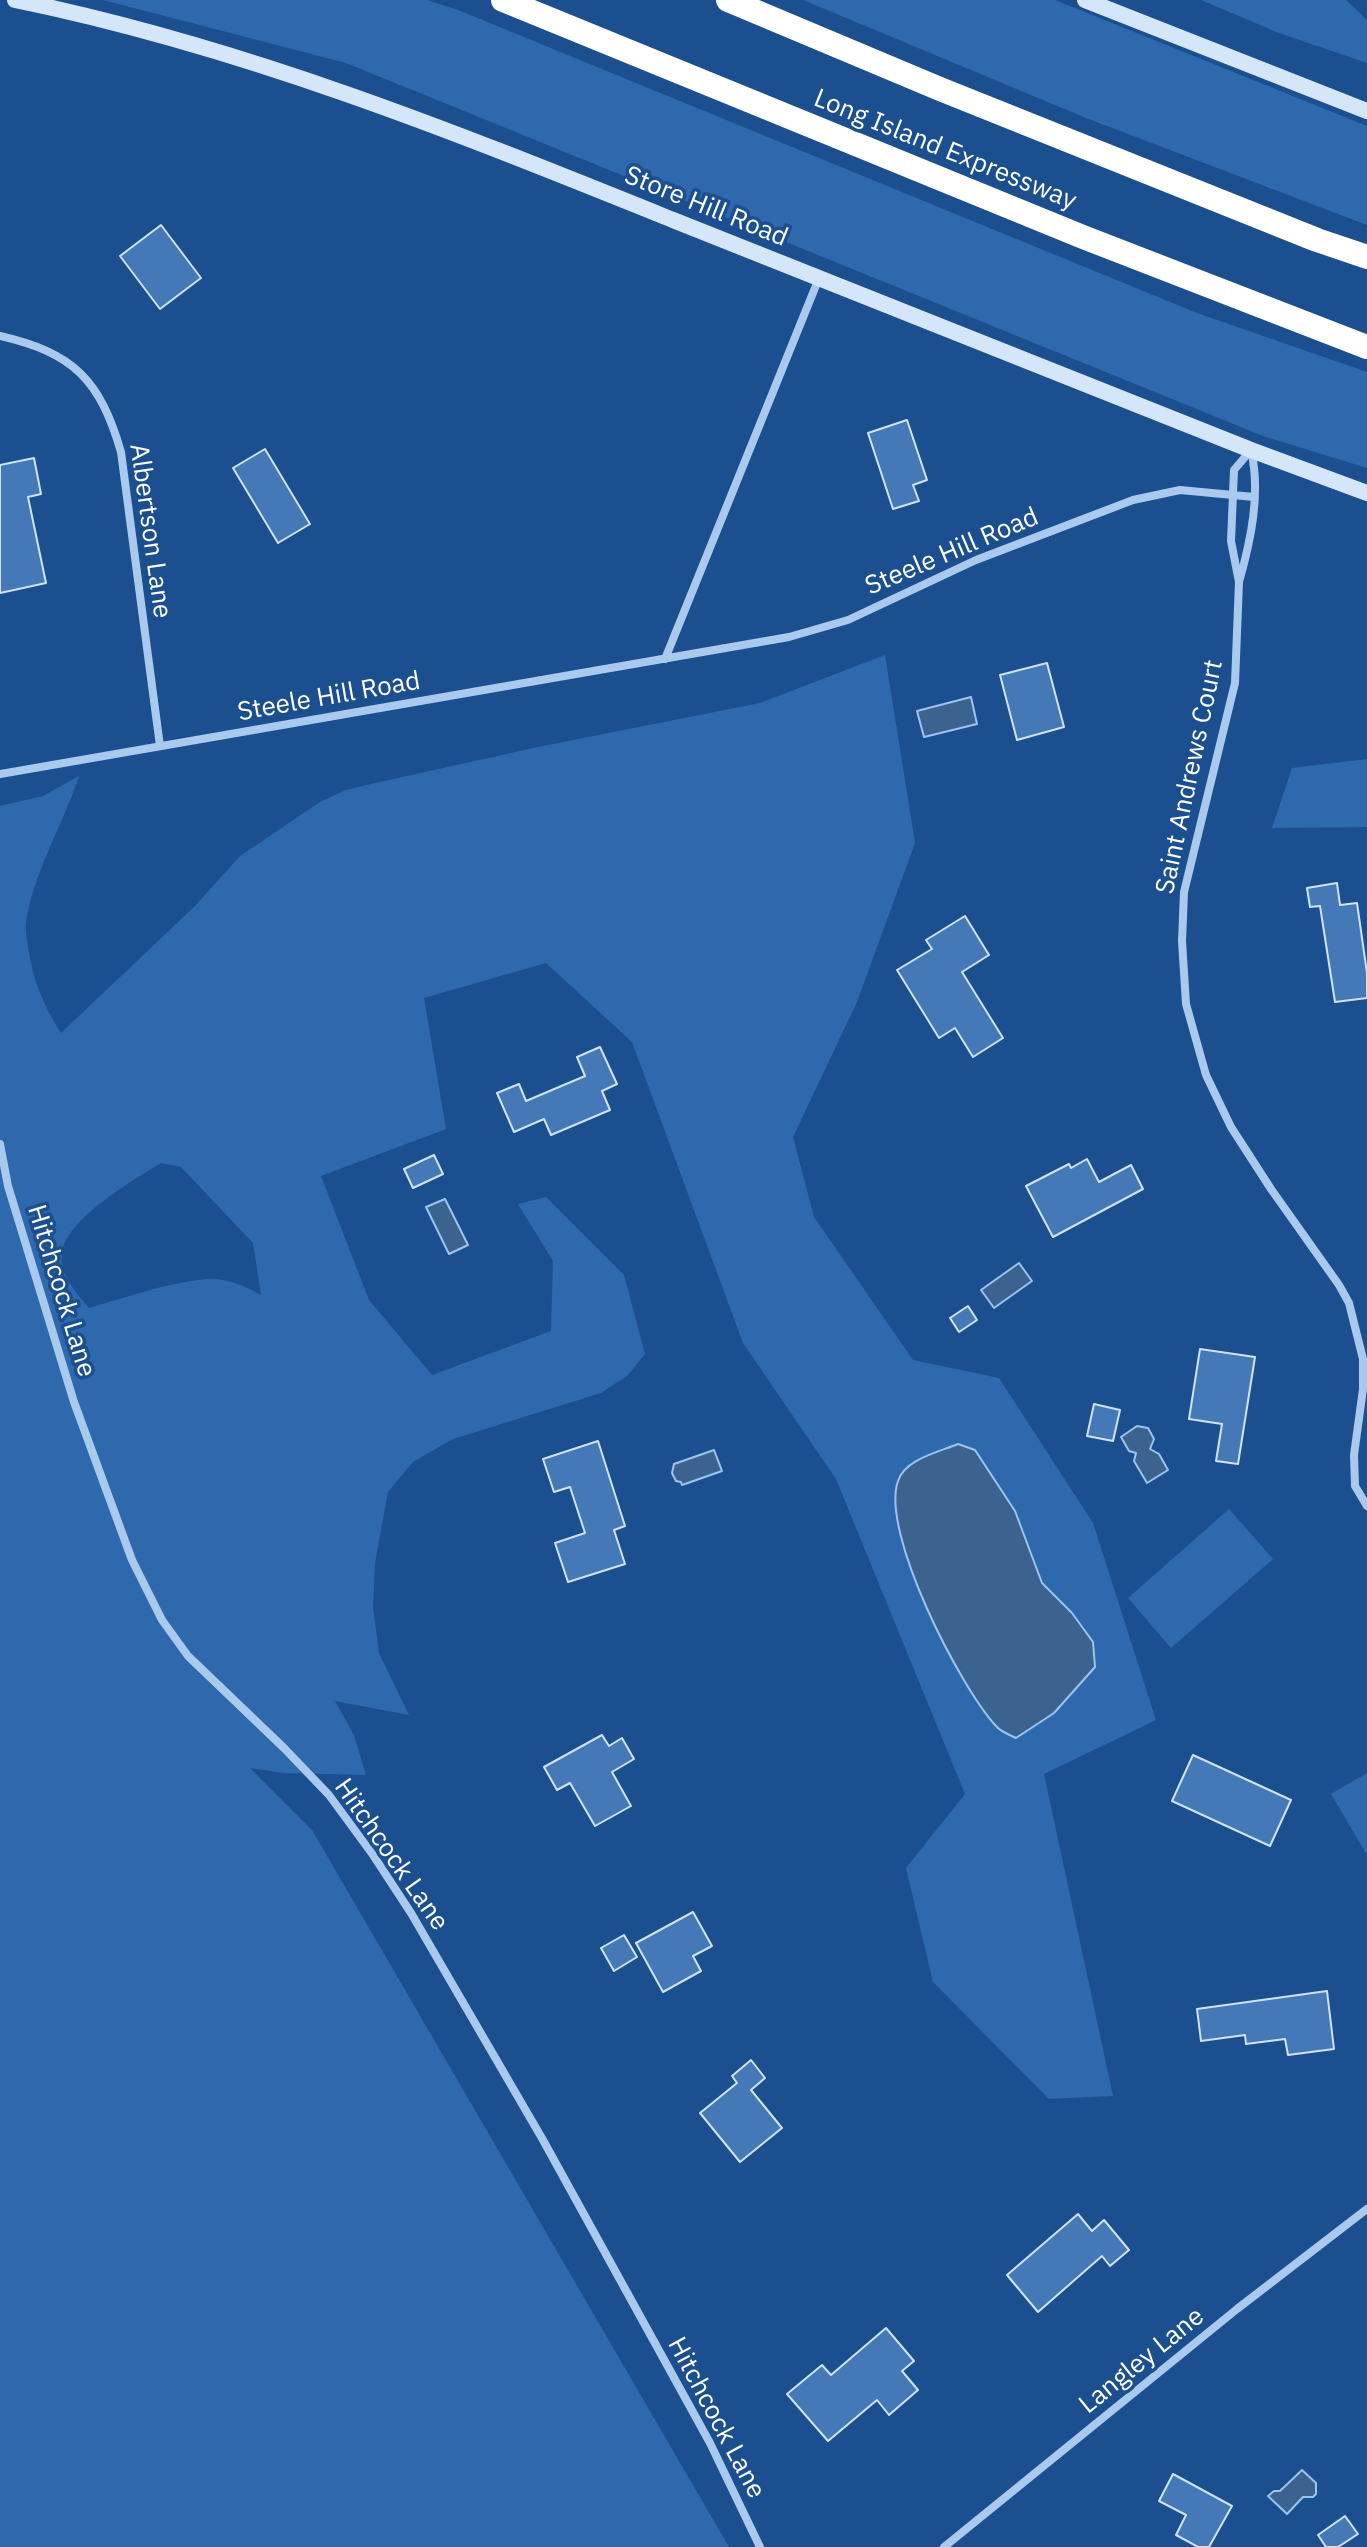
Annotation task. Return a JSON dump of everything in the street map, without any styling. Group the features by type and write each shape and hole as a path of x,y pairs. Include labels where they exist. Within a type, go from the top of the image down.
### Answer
{"highway":[{"name":"Long Island Expressway","path":"503,0 1083,237 1367,347"},
{"name":"Long Island Expressway","path":"728,0 940,89 1317,240 1367,257"}],"main road":[{"name":"Store Hill Road","path":"15,0 165,35 320,83 475,141 1251,450 1367,493"},
{"path":"1085,0 1367,111"}],"street":[{"path":"665,659 819,278"},
{"name":"Albertson Lane","path":"0,336 30,343 76,369 95,387 110,417 121,452 160,746"},
{"name":"Saint Andrews Court","path":"1251,450 1234,470 1232,493 1231,541 1239,582 1235,683 1184,892 1182,941 1186,1004 1206,1075 1231,1127 1349,1303 1363,1359 1363,1389 1354,1455 1355,1486 1367,1506"},
{"name":"Saint Andrews Court","path":"1239,582 1250,544 1256,471 1251,450"},
{"name":"Steele Hill Road","path":"0,774 789,637 848,620 976,560 1133,500 1180,490 1254,497"},
{"name":"Hitchcock Lane","path":"0,1144 8,1186 74,1402 132,1560 162,1620 188,1656 329,1795 411,1913 551,2154 703,2431 760,2547"},
{"name":"Langley Lane","path":"944,2547 1237,2309 1367,2209"}],"shaded area":[{"path":"103,0 427,0 458,10 1197,313 1367,372 1367,468 1263,436 346,63"},
{"path":"803,0 1055,0 1367,126 1367,225 1086,118"},
{"path":"1201,0 1346,0 1367,20 1367,63 1279,33"},
{"path":"885,655 915,843 857,1002 793,1137 814,1217 913,1360 999,1378 1093,1523 1156,1720 1044,1774 1113,2096 1049,2099 933,1982 906,1868 965,1794 836,1479 743,1343 632,1042 546,963 424,998 446,1129 321,1176 369,1300 432,1375 551,1331 553,1261 518,1204 546,1197 624,1275 645,1354 628,1375 601,1393 453,1439 413,1462 388,1492 375,1563 373,1607 379,1653 409,1715 335,1701 354,1735 366,1775 283,1773 250,1768 312,1830 729,2547 0,2547 0,806 43,796 79,776 35,885 26,925 36,981 61,1033 195,906 240,856 320,802 346,790 371,784 760,703","holes":["161,1163 181,1167 253,1243 261,1295 236,1283 207,1279 163,1287 89,1308 74,1290 62,1262 66,1241 87,1214","958,1444 975,1450 1023,1530 1042,1583 1072,1613 1093,1641 1016,1738 995,1726 963,1678 927,1608 901,1536 896,1505 898,1482 902,1474 924,1457"]},
{"path":"971,697 977,724 924,737 917,711"},
{"path":"1367,759 1367,827 1272,828 1292,768"},
{"path":"445,1199 468,1245 449,1254 426,1207"},
{"path":"1019,1263 1032,1281 994,1308 981,1290"},
{"path":"1137,1426 1148,1428 1154,1439 1150,1449 1159,1454 1168,1470 1147,1483 1134,1461 1136,1453 1129,1451 1121,1437"},
{"path":"958,1444 975,1450 1015,1511 1042,1583 1072,1613 1093,1642 1095,1667 1054,1713 1016,1738 996,1726 944,1645 912,1571 901,1535 896,1505 898,1481 902,1473 924,1457"},
{"path":"714,1450 722,1471 682,1485 676,1481 672,1473 674,1464"},
{"path":"1229,1509 1273,1559 1171,1648 1128,1598"},
{"path":"1367,1773 1367,1855 1331,1794"},
{"path":"1302,2470 1316,2483 1316,2494 1303,2497 1287,2514 1268,2496 1280,2491"}],"building":[{"path":"161,225 201,278 160,309 120,256"},
{"path":"907,420 927,480 913,485 919,501 893,509 868,433"},
{"path":"265,449 310,524 278,543 233,468"},
{"path":"34,458 41,494 28,497 46,583 0,593 0,465"},
{"path":"1047,663 1064,727 1017,740 1000,675"},
{"path":"1337,883 1340,905 1357,903 1367,973 1367,998 1335,1002 1320,906 1310,907 1307,888"},
{"path":"965,916 989,955 962,972 1003,1038 973,1057 955,1028 939,1038 897,970 932,949 926,940"},
{"path":"600,1047 617,1084 602,1091 610,1110 551,1135 544,1119 514,1132 497,1093 519,1084 526,1101 585,1076 577,1057"},
{"path":"434,1155 443,1174 413,1188 404,1169"},
{"path":"1087,1159 1099,1182 1131,1165 1143,1189 1053,1237 1026,1186 1069,1164 1071,1168"},
{"path":"968,1306 977,1320 959,1332 950,1318"},
{"path":"1200,1349 1255,1357 1238,1464 1216,1461 1222,1424 1189,1419"},
{"path":"1094,1404 1120,1410 1113,1441 1087,1436"},
{"path":"598,1441 625,1526 614,1530 625,1564 568,1582 555,1543 585,1533 570,1487 554,1492 543,1459"},
{"path":"602,1735 609,1746 622,1738 634,1759 612,1772 631,1806 595,1826 570,1783 557,1790 544,1767"},
{"path":"1193,1755 1291,1800 1270,1846 1172,1801"},
{"path":"693,1912 712,1946 693,1956 701,1971 663,1992 636,1943"},
{"path":"624,1935 637,1957 614,1971 601,1948"},
{"path":"1327,1991 1334,2049 1288,2055 1285,2039 1246,2044 1245,2035 1201,2041 1197,2009"},
{"path":"751,2060 765,2078 751,2090 782,2128 740,2162 700,2113 737,2083 732,2076"},
{"path":"1078,2214 1092,2231 1104,2220 1129,2250 1110,2266 1102,2256 1038,2312 1007,2275"},
{"path":"886,2328 914,2361 902,2371 918,2390 889,2415 877,2400 828,2441 787,2394 822,2365 831,2375"},
{"path":"1173,2474 1232,2506 1209,2547 1198,2547 1176,2535 1186,2515 1159,2501"},
{"path":"1345,2516 1358,2534 1338,2547 1326,2547 1318,2535"}]}
